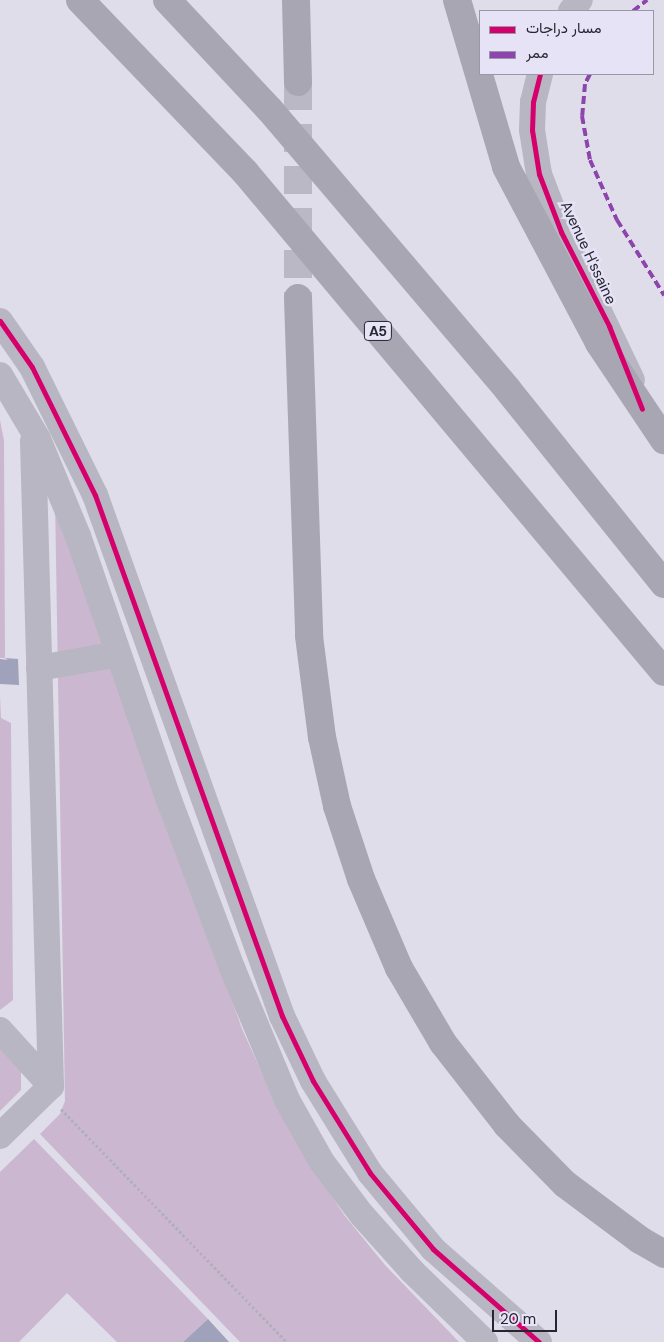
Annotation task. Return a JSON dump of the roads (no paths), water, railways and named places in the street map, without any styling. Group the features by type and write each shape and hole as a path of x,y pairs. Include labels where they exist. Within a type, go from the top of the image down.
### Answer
{"highway":[{"name":"A5","path":"80,0 245,172 664,672"},
{"path":"167,0 270,110 508,390 664,584"},
{"path":"296,0 298,82"},
{"path":"457,0 506,167 599,343 664,440"},
{"path":"298,298 309,636 322,737 333,789 361,880 399,968 443,1043 507,1125 566,1184 640,1240 664,1254"}],"street":[{"path":"572,10 580,0"},
{"name":"Avenue H'ssaine","path":"540,75 533,102 532,130 539,174 561,232 609,326 642,409"},
{"path":"0,321 32,367 95,495 282,1016 312,1081 370,1173 433,1249 539,1342"},
{"path":"0,375 32,430 78,536 118,654 233,970 287,1100 322,1162 362,1215 412,1271 485,1342"},
{"path":"0,1136 51,1086 32,430"},
{"path":"39,668 118,654"},
{"path":"0,1030 51,1086"}],"tunnel":[{"path":"298,82 298,298"}]}
